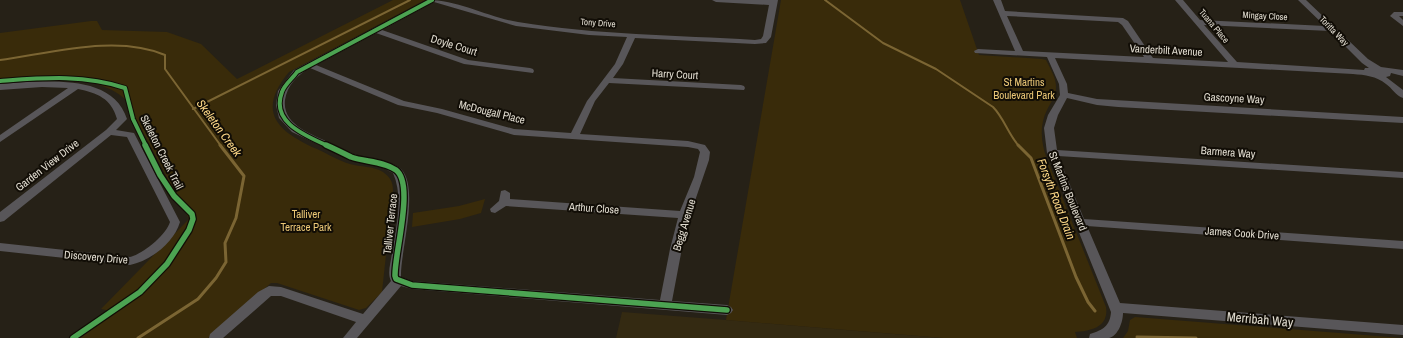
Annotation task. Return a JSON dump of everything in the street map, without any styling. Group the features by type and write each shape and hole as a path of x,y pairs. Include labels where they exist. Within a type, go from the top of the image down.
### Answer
{"street":[{"name":"Talliver Terrace","path":"398,281 395,276 402,222 404,188 397,171 387,166 352,157 295,130 284,118 280,105 282,91 291,78 309,65 433,0"},
{"name":"Tony Drive","path":"433,0 516,24 589,33 632,36 763,41 767,37 774,1"},
{"path":"716,0 774,1"},
{"path":"997,0 1020,53"},
{"name":"Tuana Place","path":"1179,0 1234,64"},
{"name":"Toritta Way","path":"1302,0 1331,29 1403,95"},
{"path":"1003,13 1120,20 1125,23 1150,60"},
{"path":"1399,15 1394,16 1403,24"},
{"name":"Mingay Close","path":"1198,22 1331,29"},
{"name":"Doyle Court","path":"374,30 467,62 530,71"},
{"path":"574,136 591,101 608,80 622,58 632,36"},
{"name":"Vanderbilt Avenue","path":"978,51 1403,73"},
{"path":"1050,55 1063,84 1064,95"},
{"name":"McDougall Place","path":"309,65 401,103 439,111 514,132 688,144 702,147"},
{"name":"Harry Court","path":"608,80 741,88"},
{"path":"0,87 38,84 75,87"},
{"path":"0,139 75,87"},
{"name":"Garden View Drive","path":"0,218 109,132 122,120 117,105 112,99 99,92 75,87"},
{"name":"Gascoyne Way","path":"1064,95 1097,102 1118,104 1403,120"},
{"name":"St Martins Boulevard","path":"1064,95 1053,115 1049,128 1052,153 1117,308"},
{"name":"Discovery Drive","path":"0,247 130,261 147,254 174,227 175,222 132,135 109,132"},
{"name":"Begg Avenue","path":"665,304 677,240 684,214 700,177 705,154 702,147"},
{"name":"Barmera Way","path":"1052,153 1403,175"},
{"name":"Arthur Close","path":"495,209 505,197 684,214"},
{"name":"James Cook Drive","path":"1081,222 1403,245"},
{"path":"349,338 398,281 412,284 727,310"},
{"path":"215,338 262,295 273,291 281,292 365,320"},
{"path":"1095,338 1107,334 1115,326 1117,308"},
{"name":"Merribah Way","path":"1117,308 1403,330"}],"shaded area":[{"path":"622,312 726,320 943,338 616,338"}],"green space":[{"name":"Talliver Terrace Park","path":"393,0 425,0 289,72 279,86 274,98 273,109 276,119 291,135 346,163 379,170 391,180 393,190 382,292 366,308 359,310 277,283 271,283 208,338 69,338 111,311 101,309 189,219 126,100 114,91 100,85 83,81 48,79 0,84 0,33 91,21 97,21 102,30 167,32 201,44 237,79"},
{"name":"St Martins Boulevard Park","path":"781,0 960,0 979,55 1046,60 1054,77 1056,90 1044,116 1042,128 1043,147 1106,307 1105,319 1098,327 1075,332 1077,338 943,338 726,320"},
{"path":"485,199 481,213 460,219 412,227 413,213 459,206"},
{"path":"1135,317 1402,338 1123,338 1128,331 1130,320"}],"waterway":[{"path":"194,109 410,0"},
{"name":"Forsyth Road Drain","path":"825,0 883,43 936,69 993,107 1019,146"},
{"name":"Skeleton Creek","path":"0,60 84,47 126,46 146,49 165,55 165,69 194,109"},
{"name":"Skeleton Creek","path":"194,109 221,146"},
{"name":"Skeleton Creek","path":"138,338 198,299 216,278 226,262 225,243 236,218 244,176 220,145"},
{"name":"Forsyth Road Drain","path":"1019,146 1031,158 1076,277 1088,302 1095,311"},
{"name":"Forsyth Road Drain","path":"1137,337 1196,338"}],"cycle path":[{"path":"432,0 297,72 282,91 280,105 284,118 295,130 352,157 387,166 397,171 403,190 404,211 395,270 396,279 412,285 727,310"},
{"name":"Skeleton Creek Trail","path":"0,81 63,78 96,80 125,88 133,119 160,175 174,196 192,214 193,219 189,230 167,264 140,292 73,338"}]}
